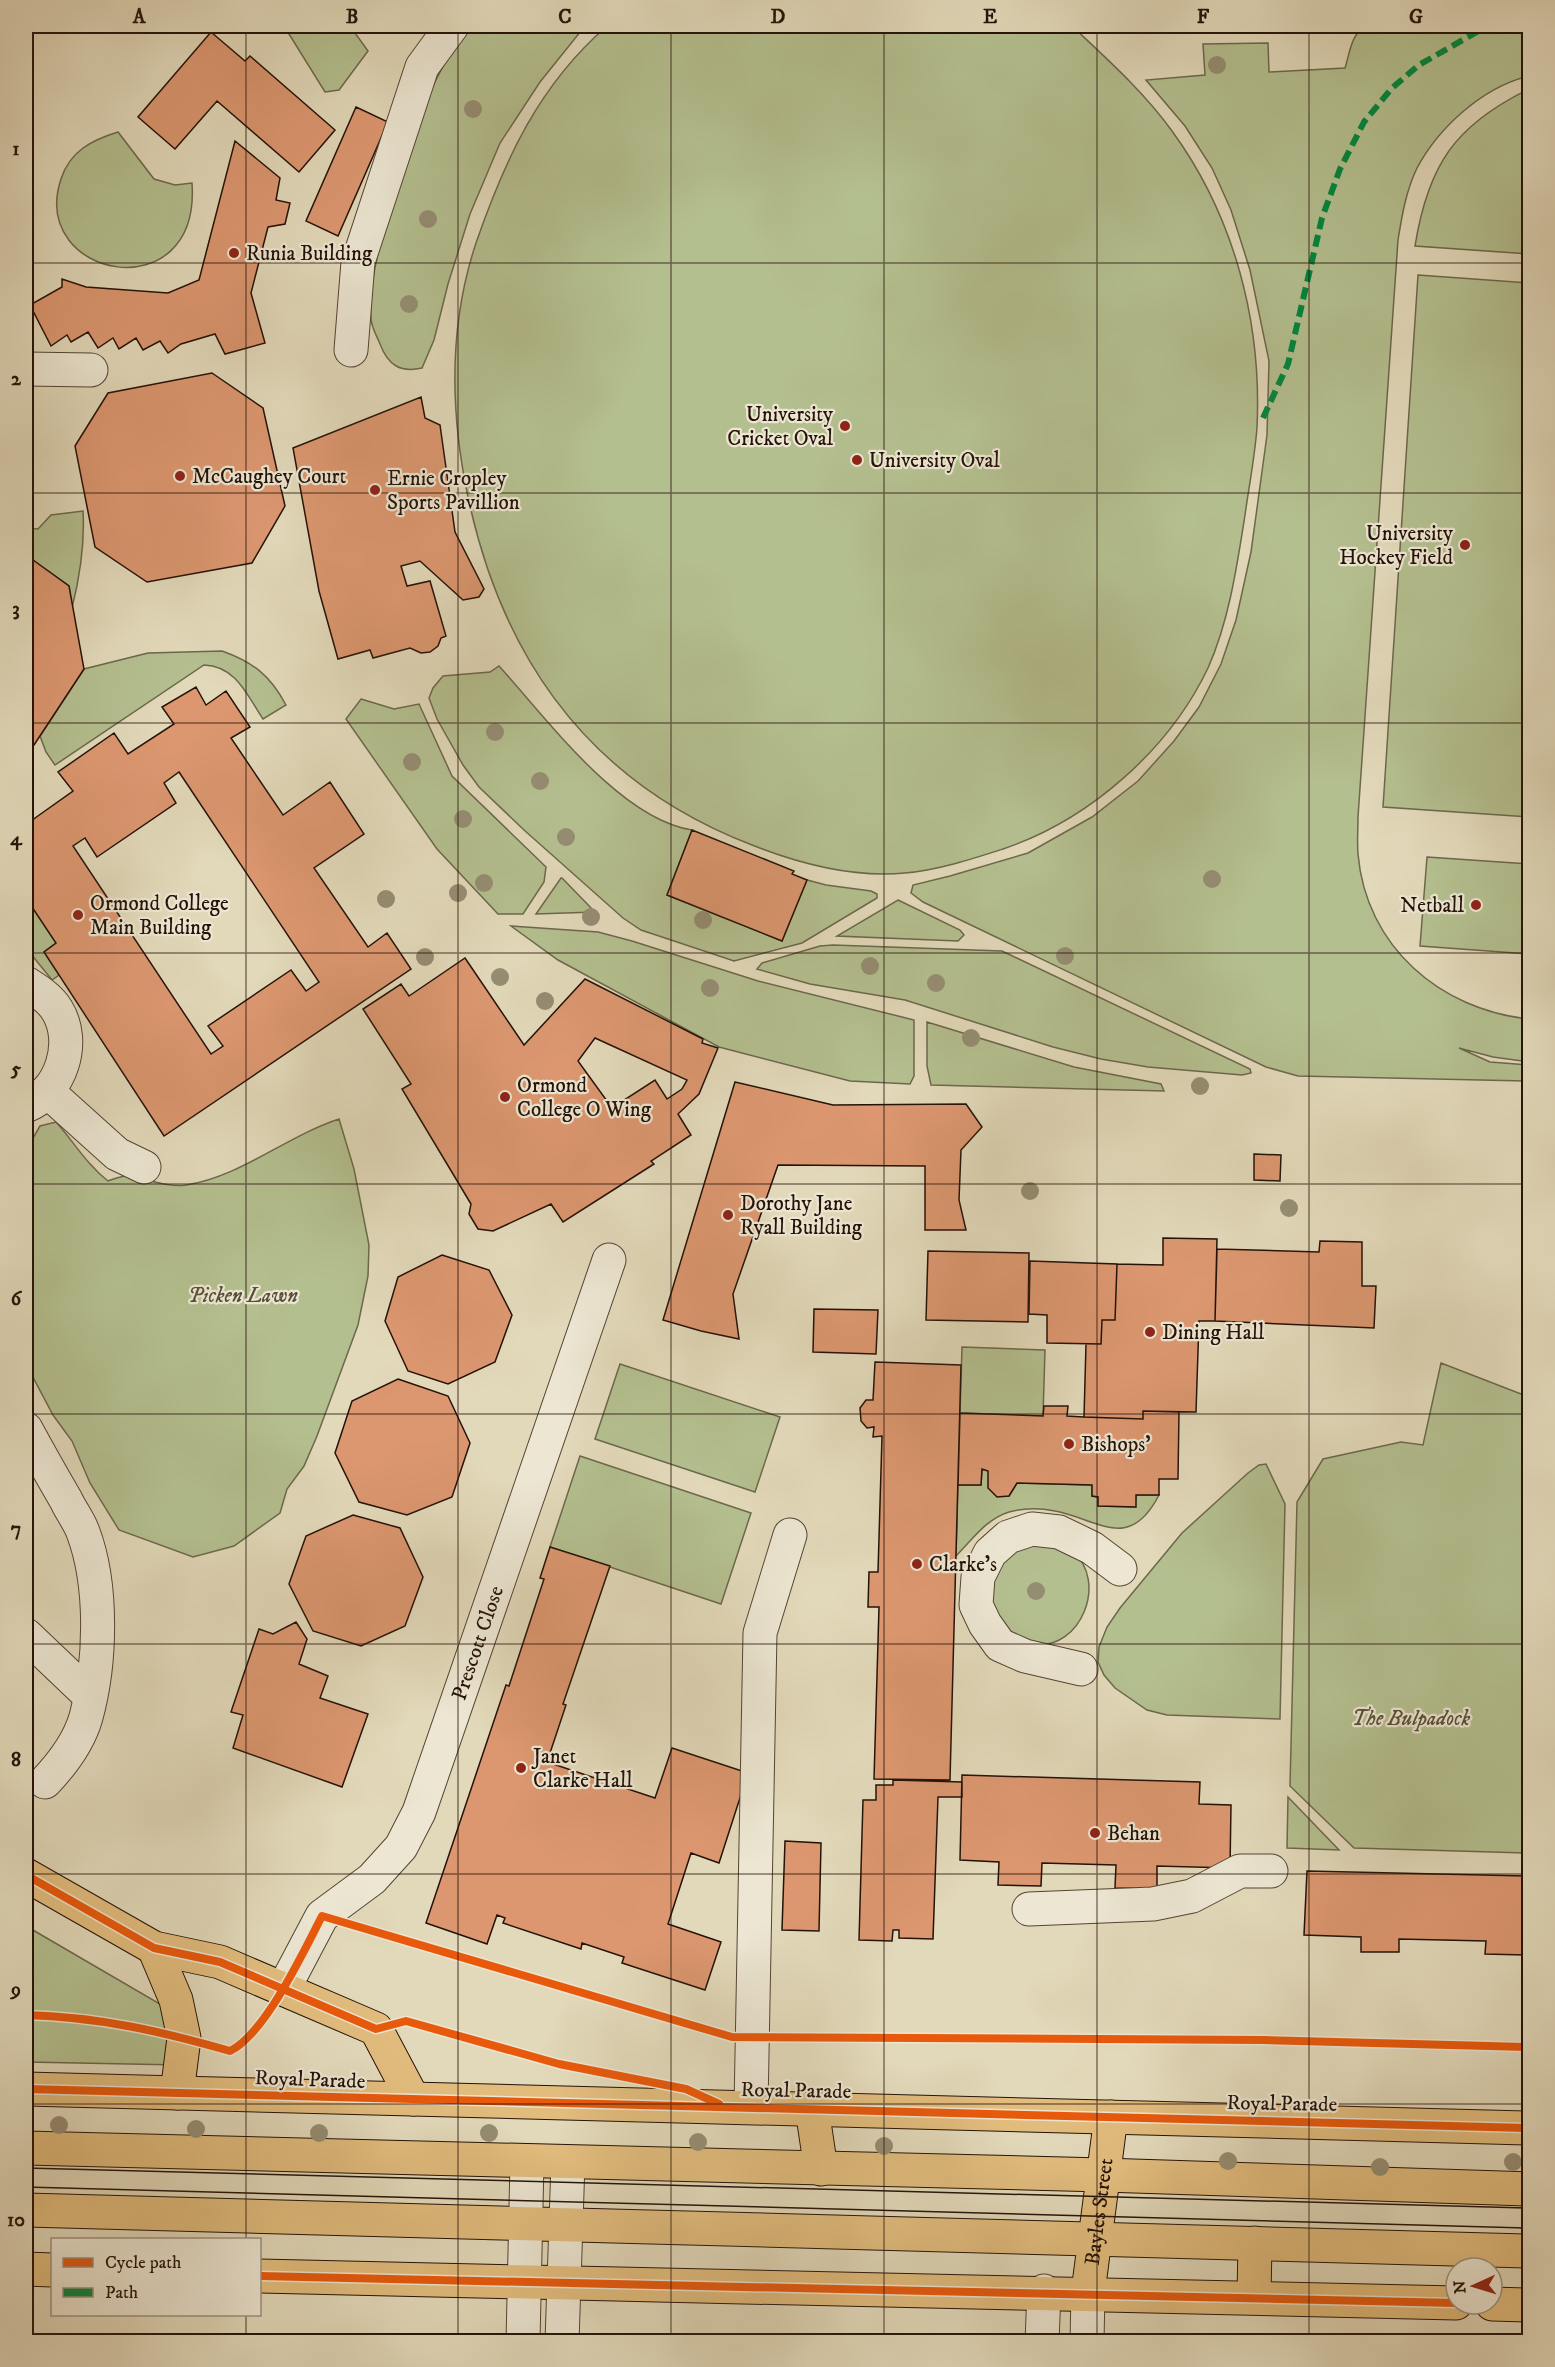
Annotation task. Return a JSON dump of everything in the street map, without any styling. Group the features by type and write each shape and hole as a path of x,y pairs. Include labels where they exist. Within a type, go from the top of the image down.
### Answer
{"main road":[{"path":"26,1875 154,1948 220,1962 376,2029 413,2099"},
{"path":"154,1948 176,2000 184,2038 177,2093"},
{"name":"Royal Parade","path":"26,2089 1530,2128"},
{"path":"812,2109 821,2169"},
{"name":"Bayles Street","path":"1088,2292 1111,2117"},
{"path":"26,2148 1103,2175 1530,2189"},
{"path":"26,2210 1530,2251"},
{"path":"1254,2297 1255,2243"},
{"path":"26,2269 51,2270"},
{"path":"261,2276 565,2284 1044,2291 1444,2303"},
{"path":"1504,2304 1530,2305"}],"street":[{"path":"351,350 358,262 422,67 452,26"},
{"path":"26,369 91,370"},
{"path":"26,983 44,994 58,1011 65,1031 66,1053 59,1074 36,1099 117,1154 144,1167"},
{"name":"Prescott Close","path":"284,1988 322,1916 372,1879 401,1847 419,1812 609,1260"},
{"path":"26,1429 83,1531 93,1566 97,1613 95,1667 86,1718 76,1742 60,1766 45,1782"},
{"path":"1081,1669 1025,1656 1000,1645 985,1624 976,1605 978,1577 990,1553 1008,1537 1032,1529 1059,1532 1092,1548 1120,1569"},
{"path":"751,2107 760,1633 790,1535"},
{"path":"26,1635 90,1696"},
{"path":"1029,1909 1153,1904 1192,1896 1240,1871 1271,1871"},
{"path":"523,2342 527,2162"},
{"path":"562,2342 568,2162"},
{"path":"1042,2342 1044,2291"},
{"name":"Bayles Street","path":"1087,2342 1088,2292"}],"green space":[{"path":"284,26 350,26 368,51 339,90 325,92"},
{"path":"469,26 585,26 540,82 500,143 470,214 448,284 434,340 422,368 401,368 387,357 372,325 371,293 375,268 409,143 441,70"},
{"name":"University Oval","path":"607,26 1072,26 1125,76 1149,103 1172,131 1194,164 1212,198 1240,272 1255,348 1257,427 1235,573 1222,631 1208,668 1192,698 1149,754 1095,801 1066,820 1003,849 955,864 917,872 866,873 808,864 752,845 696,819 645,788 601,752 564,710 531,664 505,612 484,557 468,497 455,401 456,338 460,306 476,243 512,153 543,98 583,49"},
{"path":"1366,26 1529,26 1529,76 1512,81 1479,99 1437,138 1417,168 1403,212 1398,240 1358,817 1358,854 1364,887 1376,918 1392,945 1414,968 1438,987 1466,1002 1497,1013 1529,1019 1529,1062 1493,1057 1459,1048 1490,1062 1529,1065 1529,1081 1298,1076 1266,1067 923,902 911,893 913,885 1028,853 1092,817 1138,781 1174,741 1199,707 1221,664 1236,620 1251,552 1267,435 1269,361 1250,270 1231,210 1212,168 1185,126 1146,80 1205,75 1203,44 1268,43 1269,72 1345,68 1354,39"},
{"path":"1529,89 1529,254 1415,246 1428,192 1437,170 1449,151 1482,117"},
{"path":"118,132 154,179 175,185 192,183 188,224 171,251 146,265 118,267 90,258 69,240 58,213 61,179 70,161 91,143"},
{"name":"University Hockey Field","path":"1418,275 1529,283 1529,817 1383,807"},
{"path":"83,511 81,560 72,608 69,586 26,555 26,528 38,529 51,515"},
{"path":"222,651 243,660 260,671 274,685 286,705 263,719 233,676 224,670 204,665 55,765 46,752 40,736 84,669 148,653"},
{"path":"499,666 562,738 612,787 638,807 665,822 692,830 667,895 782,941 807,880 871,891 877,894 877,898 802,943 734,961 641,930 623,918 479,787 463,765 437,719 429,698 433,688 443,676 490,672"},
{"path":"361,699 394,709 419,704 452,776 546,867 544,882 523,914 498,914 437,849 346,719"},
{"name":"Netball","path":"1427,857 1529,864 1529,954 1420,946"},
{"path":"562,878 595,912 536,914"},
{"path":"26,898 56,943 44,952 59,975 52,980 26,948"},
{"path":"898,900 960,930 964,935 958,941 837,936"},
{"path":"511,926 598,932 758,981 914,1020 914,1076 910,1084 850,1081 719,1047 558,960"},
{"path":"820,946 1002,951 1250,1069 1251,1073 1242,1075 1148,1067 1101,1059 1053,1047 905,1000 810,984 757,969 762,963"},
{"path":"927,1022 1074,1067 1161,1084 1164,1091 931,1085 927,1066"},
{"name":"Picken Lawn","path":"339,1119 354,1169 369,1245 368,1276 358,1325 317,1436 304,1466 287,1489 280,1513 234,1546 193,1557 119,1530 90,1483 72,1441 53,1415 26,1364 26,1150 40,1126 56,1122 87,1161 108,1181 126,1176 178,1186 206,1181 225,1174 301,1135"},
{"path":"962,1347 1045,1350 1043,1416 960,1413"},
{"name":"The Bulpadock","path":"1441,1363 1521,1394 1529,1394 1529,1853 1354,1848 1290,1786 1297,1502 1323,1459 1401,1442 1423,1445"},
{"path":"620,1364 780,1417 755,1492 595,1439"},
{"path":"580,1456 751,1513 721,1604 550,1547"},
{"path":"1266,1464 1285,1504 1280,1719 1167,1715 1147,1710 1115,1688 1104,1675 1098,1662 1099,1647 1107,1627 1182,1533 1248,1473 1259,1465"},
{"path":"982,1469 988,1471 1009,1496 1017,1483 1092,1485 1092,1496 1098,1497 1098,1506 1135,1507 1136,1495 1159,1495 1148,1513 1136,1523 1124,1528 1099,1525 1050,1510 1026,1509 1009,1512 986,1525 956,1556 958,1485 981,1485"},
{"path":"1033,1541 1059,1546 1073,1552 1083,1565 1088,1580 1088,1596 1084,1612 1076,1626 1065,1637 1051,1643 1034,1644 1004,1633 986,1594 998,1562"},
{"path":"1288,1797 1339,1850 1287,1848"},
{"path":"26,1926 160,2004 167,2013 180,2065 26,2062"}],"building":[{"path":"211,32 245,61 250,56 335,130 299,172 217,101 175,149 138,117"},
{"path":"356,107 388,122 338,236 306,221"},
{"name":"Runia Building","path":"235,141 280,178 276,200 290,203 285,224 268,227 251,293 265,343 225,354 215,334 181,344 168,353 160,341 143,350 136,338 119,349 113,338 98,348 88,332 71,342 67,335 51,346 30,305 62,287 62,279 86,287 168,293 199,280"},
{"name":"McCaughey Court","path":"212,373 263,408 285,506 252,563 147,582 95,547 75,446 108,393"},
{"name":"Ernie Cropley Sports Pavillion","path":"421,397 425,418 440,425 455,532 484,589 479,597 463,600 420,561 401,566 407,586 430,581 446,636 441,638 438,646 430,652 421,653 410,648 373,658 370,650 338,659 319,591 293,448"},
{"path":"26,555 69,586 84,669 34,745 26,747"},
{"name":"Ormond College Main Building","path":"196,687 206,705 226,691 250,727 231,738 283,815 330,782 364,834 314,868 368,947 387,933 411,969 164,1136 44,952 56,943 26,898 26,819 28,823 73,791 58,772 114,733 128,754 174,724 162,707","holes":["179,772 319,982 306,991 291,970 208,1026 223,1046 211,1054 73,846 85,838 97,857 176,803 164,783"]},
{"path":"692,830 794,871 792,874 807,880 782,941 667,895"},
{"name":"Ormond College O Wing","path":"465,958 524,1045 585,979 703,1039 702,1043 718,1048 699,1094 678,1114 691,1135 651,1161 654,1164 563,1222 551,1204 493,1231 478,1229 469,1214 471,1204 402,1089 411,1084 363,1009 401,984 409,996","holes":["595,1038 687,1080 682,1089 667,1099 655,1080 612,1108 578,1061"]},
{"name":"Dorothy Jane Ryall Building","path":"735,1082 833,1105 966,1104 982,1127 961,1150 959,1200 966,1230 925,1230 925,1166 778,1165 733,1294 739,1339 663,1320"},
{"path":"1254,1154 1281,1155 1280,1181 1254,1180"},
{"name":"Dining Hall","path":"1163,1238 1217,1239 1215,1321 1199,1321 1196,1412 1143,1411 1143,1419 1084,1417 1086,1344 1101,1344 1102,1320 1115,1320 1117,1264 1163,1265"},
{"path":"1320,1241 1362,1242 1362,1286 1376,1286 1374,1328 1215,1321 1217,1249 1319,1252"},
{"path":"928,1251 1029,1253 1028,1322 926,1320"},
{"path":"442,1255 489,1270 512,1315 495,1362 448,1384 408,1371 385,1321 398,1277"},
{"path":"1030,1261 1117,1264 1115,1320 1102,1320 1101,1344 1047,1343 1047,1315 1029,1314"},
{"path":"814,1309 878,1310 876,1354 813,1352"},
{"name":"Clarke's","path":"875,1362 961,1365 950,1780 874,1779 879,1607 868,1607 869,1572 878,1572 882,1436 873,1437 874,1427 867,1428 861,1421 860,1408 866,1400 873,1400"},
{"path":"398,1379 448,1396 470,1443 452,1497 407,1515 359,1502 335,1453 352,1401"},
{"name":"Bishops'","path":"1044,1406 1068,1406 1067,1416 1084,1417 1143,1419 1143,1411 1179,1412 1178,1479 1159,1479 1159,1495 1136,1495 1136,1507 1098,1506 1098,1497 1092,1496 1092,1485 1017,1483 1009,1496 997,1497 988,1488 988,1471 982,1469 981,1485 958,1485 960,1413 1043,1416"},
{"path":"353,1515 400,1528 423,1577 405,1626 361,1646 313,1631 289,1584 306,1536"},
{"name":"Janet Clarke Hall","path":"550,1547 610,1566 563,1704 566,1705 547,1762 655,1798 672,1748 748,1773 719,1863 691,1853 668,1924 721,1942 705,1990 622,1963 624,1957 582,1943 581,1949 503,1923 505,1918 497,1915 487,1944 426,1923 506,1685 509,1686 544,1579 540,1578"},
{"path":"296,1622 307,1639 299,1664 328,1676 320,1698 368,1714 342,1787 233,1748 243,1715 231,1712 259,1629 273,1634"},
{"name":"Behan","path":"962,1775 1200,1782 1199,1804 1231,1805 1230,1868 1157,1866 1157,1889 1115,1888 1116,1865 1042,1863 1041,1886 998,1885 999,1862 960,1860"},
{"path":"893,1780 962,1782 962,1797 938,1797 933,1939 899,1938 899,1930 893,1930 892,1941 859,1940 863,1800 876,1800 876,1785 893,1785"},
{"path":"785,1841 821,1843 819,1931 782,1930"},
{"path":"1307,1871 1530,1876 1530,1940 1525,1940 1525,1955 1485,1954 1486,1941 1399,1939 1399,1952 1361,1952 1361,1937 1304,1935"}],"tram line":[{"path":"26,2168 1530,2208"},
{"path":"26,2187 1530,2228"}],"marked path":[{"path":"1263,418 1288,364 1322,218 1340,169 1364,122 1392,88 1419,65 1487,26"}],"cycle path":[{"path":"26,1875 154,1948 220,1962 376,2029 406,2021 559,2064 686,2089 719,2104"},
{"path":"26,2015 53,2016 129,2026 230,2051 257,2028 270,2010 322,1916 732,2037 1264,2040 1530,2047"},
{"path":"26,2089 1530,2128"},
{"path":"261,2276 1444,2303"}],"place":[{"name":"Runia Building","path":"234,253"},
{"name":"University Cricket Oval","path":"845,426"},
{"name":"University Oval","path":"857,460"},
{"name":"McCaughey Court","path":"180,476"},
{"name":"Ernie Cropley Sports Pavillion","path":"375,490"},
{"name":"University Hockey Field","path":"1465,545"},
{"name":"Netball","path":"1476,905"},
{"name":"Ormond College Main Building","path":"78,915"},
{"name":"Ormond College O Wing","path":"505,1097"},
{"name":"Dorothy Jane Ryall Building","path":"728,1215"},
{"name":"Dining Hall","path":"1150,1332"},
{"name":"Bishops'","path":"1069,1444"},
{"name":"Clarke's","path":"917,1564"},
{"name":"Janet Clarke Hall","path":"521,1768"},
{"name":"Behan","path":"1095,1833"}]}
